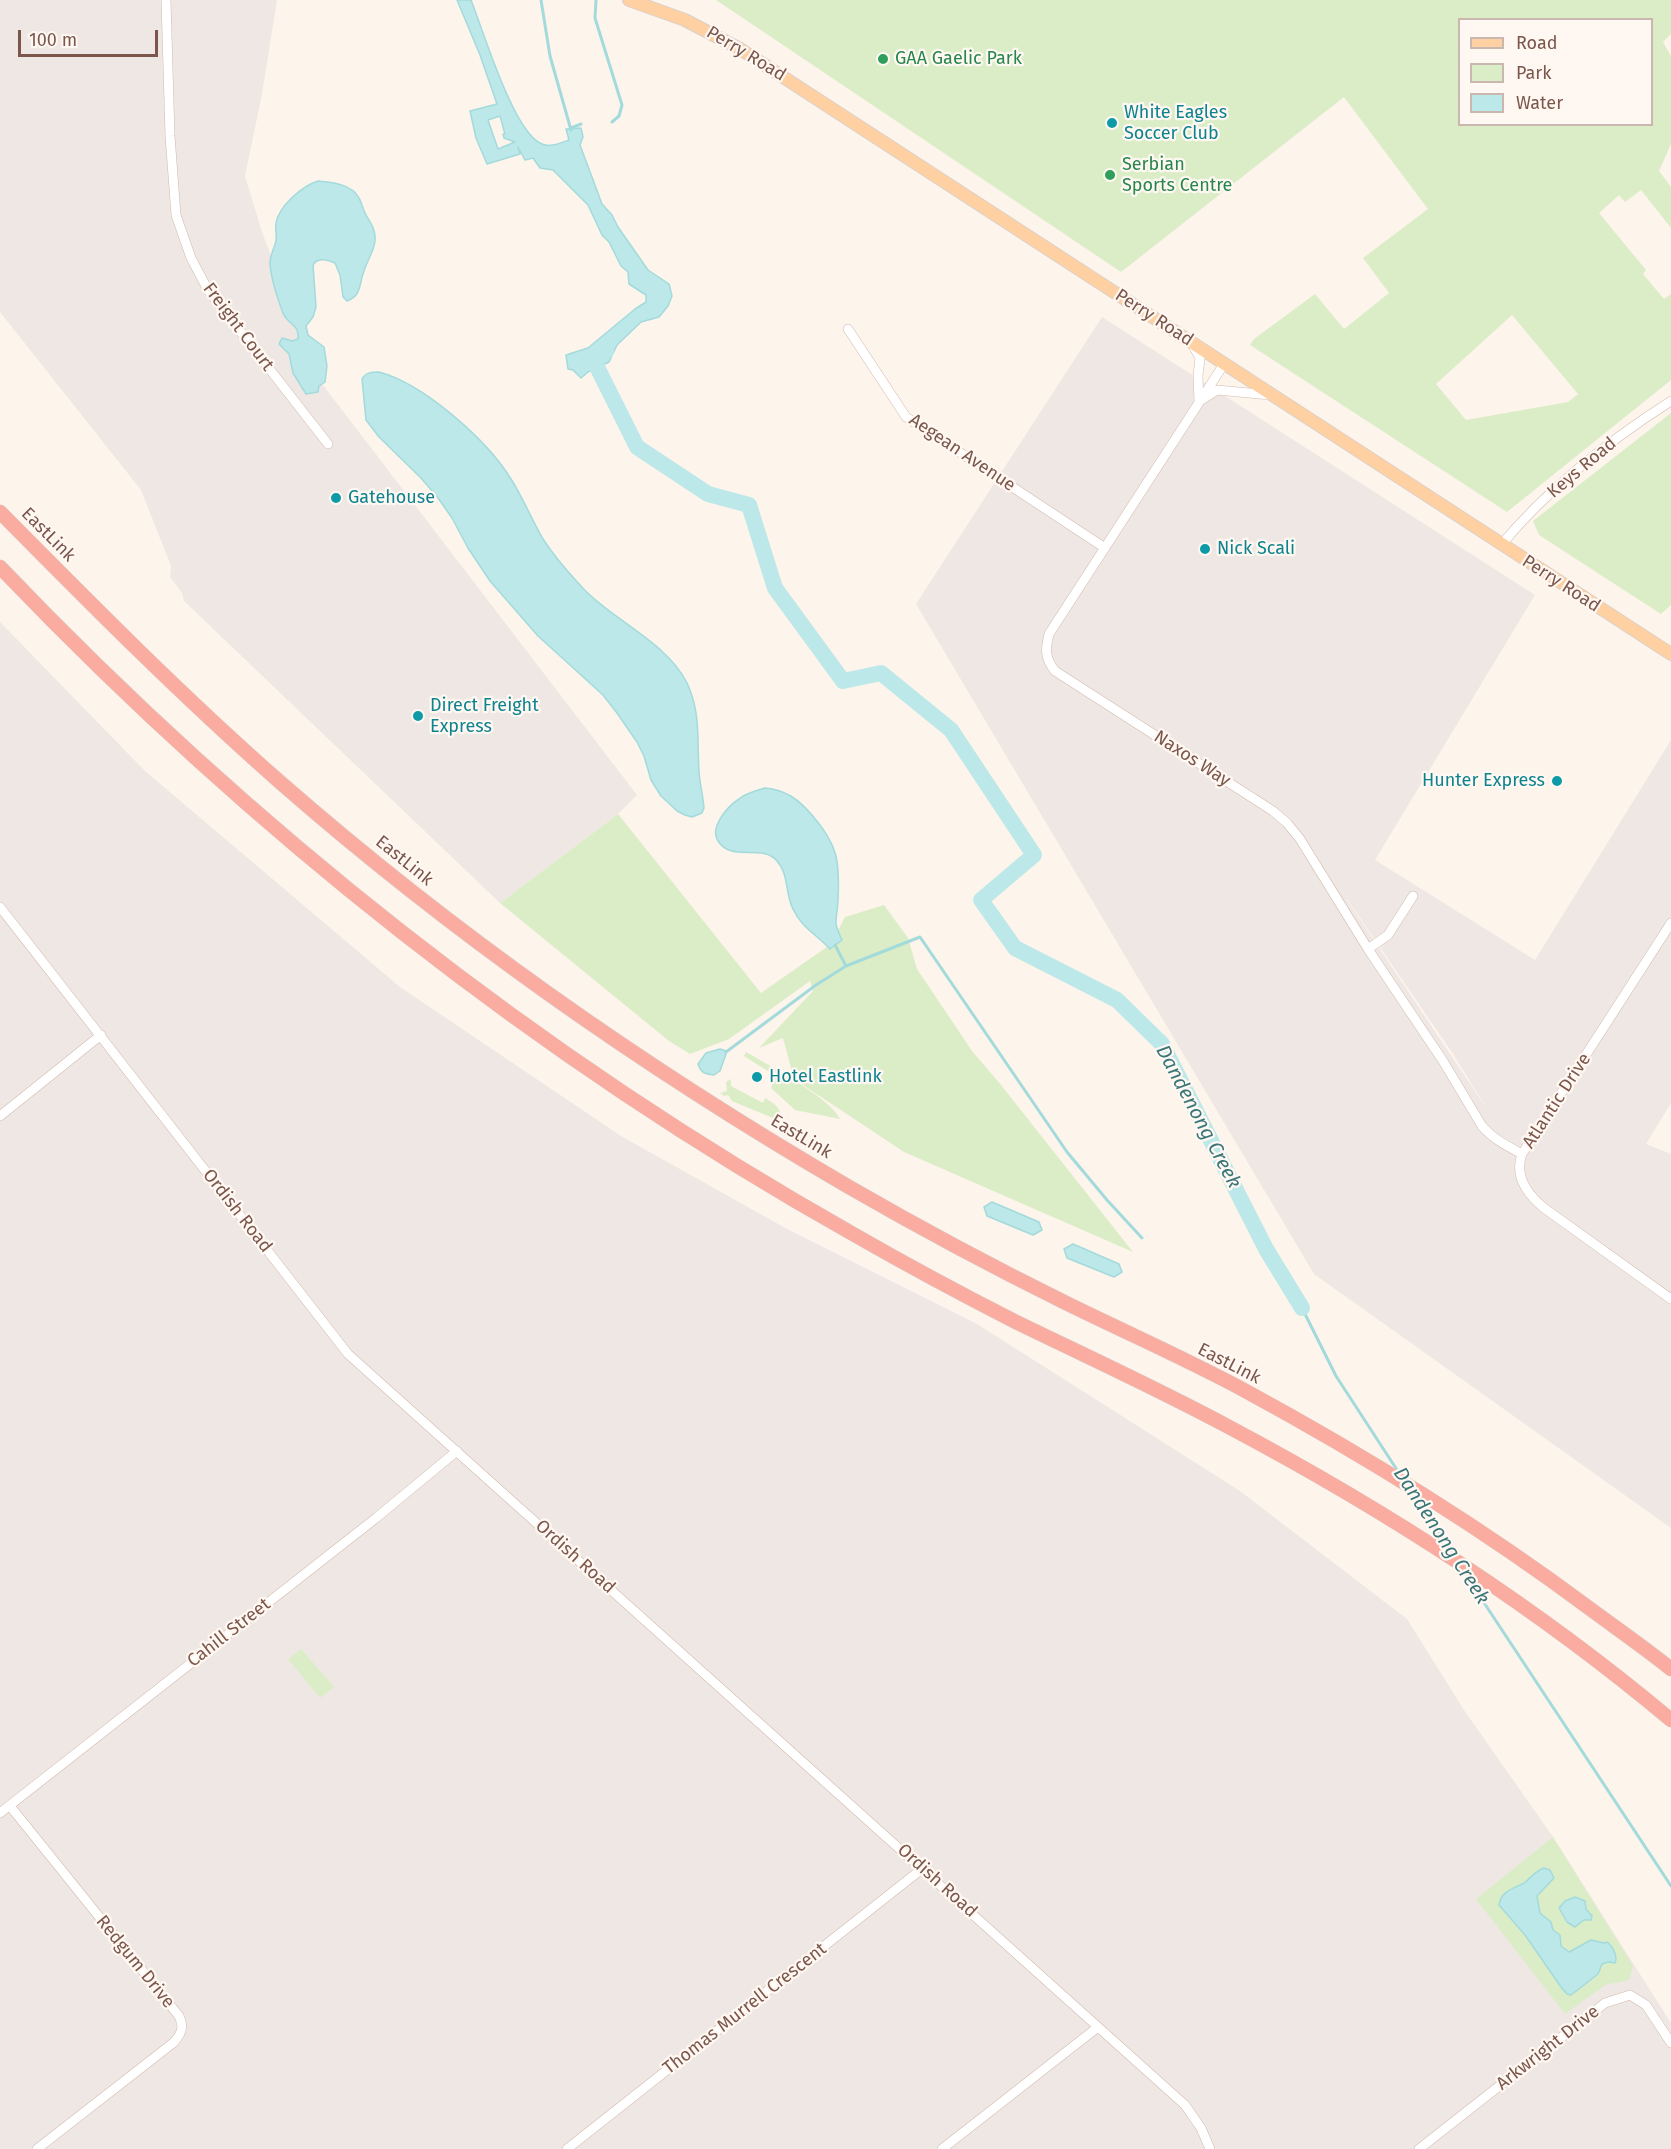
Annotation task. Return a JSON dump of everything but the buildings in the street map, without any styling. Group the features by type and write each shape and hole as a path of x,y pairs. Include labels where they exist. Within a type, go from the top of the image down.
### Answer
{"highway":[{"name":"EastLink","path":"0,512 140,652 283,785 446,918 575,1012 700,1096 852,1189 972,1256 1239,1387 1353,1451 1421,1492 1546,1576 1671,1670"},
{"path":"0,567 182,747 307,856 429,954 586,1068 738,1166 865,1241 1011,1319 1174,1398 1277,1453 1433,1546 1576,1646 1671,1720"}],"main road":[{"name":"Perry Road","path":"628,0 685,20 740,49 1671,654"}],"street":[{"name":"Freight Court","path":"168,0 170,136 176,215 191,258 208,290 328,444"},
{"name":"Aegean Avenue","path":"848,329 906,417 1105,548"},
{"path":"1191,342 1200,358 1199,402"},
{"name":"Naxos Way","path":"1224,364 1049,634 1045,649 1048,662 1055,671 1280,817 1300,839 1368,949 1439,1054 1482,1126 1489,1135 1522,1154"},
{"path":"1199,402 1217,390 1273,395"},
{"name":"Keys Road","path":"1501,545 1523,519 1599,452 1671,401"},
{"path":"1368,949 1388,935 1413,896"},
{"name":"Ordish Road","path":"0,907 348,1354 1185,2105 1201,2128 1210,2149"},
{"name":"Atlantic Drive","path":"1671,923 1519,1162 1519,1175 1534,1200 1671,1299"},
{"path":"0,1116 101,1035"},
{"name":"Cahill Street","path":"0,1813 376,1518 456,1451"},
{"name":"Redgum Drive","path":"10,1806 182,2021 182,2033 173,2043 37,2149"},
{"name":"Thomas Murrell Crescent","path":"567,2149 923,1868"},
{"name":"Arkwright Drive","path":"1419,2149 1605,2003 1630,1995 1646,2006 1671,2043"},
{"path":"942,2149 1098,2027"}],"shaded area":[{"path":"0,0 277,0 262,94 245,176 262,232 316,376 637,795 618,814 500,903 184,601 182,593 170,577 171,566 141,490 0,312"},
{"path":"1102,317 1535,595 1375,860 1535,960 1671,740 1671,1103 1646,1144 1671,1154 1671,1528 1314,1274 916,604","holes":["1347,899 1453,1054 1489,1112"]},
{"path":"0,622 145,771 400,987 621,1136 787,1229 977,1324 1240,1491 1407,1619 1464,1710 1553,1837 1671,2023 1671,2149 0,2149"}],"green space":[{"path":"716,0 1671,0 1671,34 1663,42 1671,56 1671,144 1659,171 1671,187 1671,228 1641,190 1625,202 1619,195 1599,213 1646,270 1643,274 1664,299 1671,294 1671,380 1507,512 1250,345 1254,339 1315,294 1344,329 1389,293 1363,258 1428,209 1344,97 1121,272","holes":["1512,315 1578,394 1568,402 1466,420 1436,384"]},
{"path":"1671,413 1671,605 1661,614 1539,535 1533,521"},
{"path":"618,814 761,993 831,944 845,917 884,905 908,938 917,969 972,1051 1133,1252 904,1152 794,1079 783,1038 759,1048 813,991 810,981 729,1039 690,1054 669,1041 500,903"},
{"path":"746,1052 811,1091 834,1110 840,1119 795,1110 771,1088 776,1076 744,1056"},
{"path":"731,1079 731,1086 763,1103 765,1098 777,1107 781,1115 773,1118 732,1101 728,1095 724,1096 720,1093 727,1091 726,1082"},
{"path":"301,1649 334,1687 320,1698 288,1659"},
{"path":"1553,1837 1633,1966 1629,1980 1605,1985 1565,2014 1476,1899"}],"water":[{"path":"457,0 471,0 500,80 521,122 531,136 542,144 552,145 569,140 566,129 581,128 583,137 580,145 602,204 612,215 648,270 669,284 672,296 668,306 659,317 641,322 617,345 609,362 581,378 573,370 568,369 566,355 588,348 646,302 646,295 629,284 628,272 621,266 609,242 602,235 588,205 553,170 540,168 533,158 525,160 518,147 520,154 487,164 476,138 470,111 497,104","holes":["500,116 505,134 503,134 504,138 515,142 498,149 488,120"]},
{"path":"318,181 341,185 356,193 373,227 375,241 358,292 347,301 343,297 340,275 335,263 320,260 313,265 316,307 313,317 306,326 308,335 324,347 327,366 325,382 319,386 318,392 306,394 293,373 289,354 279,344 282,338 292,341 298,339 298,334 283,313 273,282 270,263 276,241 276,223 282,210 298,192"},
{"path":"379,372 397,378 415,388 471,431 511,479 543,539 570,574 593,598 652,643 678,668 687,683 696,716 699,772 704,808 702,813 692,817 685,815 677,811 661,796 651,780 637,742 603,695 538,636 490,581 438,498 379,437 366,420 362,379 367,374"},
{"path":"765,788 785,793 802,804 821,826 836,854 838,901 836,924 842,940 830,949 796,915 781,866 777,861 763,853 731,851 718,841 716,830 725,812 742,797"},
{"path":"720,1049 726,1051 726,1054 720,1071 714,1075 700,1069 698,1064 706,1053"},
{"path":"992,1202 1039,1222 1042,1230 1033,1235 987,1216 984,1207"},
{"path":"1073,1244 1119,1264 1122,1272 1114,1277 1067,1258 1064,1249"},
{"path":"1544,1868 1550,1870 1554,1878 1537,1896 1540,1913 1551,1922 1553,1930 1560,1935 1561,1946 1569,1952 1591,1940 1607,1942 1615,1955 1615,1963 1602,1964 1598,1974 1571,1995 1561,1987 1525,1935 1499,1905 1505,1893 1524,1883"},
{"path":"1575,1897 1585,1901 1586,1909 1592,1916 1591,1920 1584,1920 1575,1927 1567,1922 1559,1908 1565,1901"}],"waterway":[{"path":"541,0 550,56 571,130"},
{"path":"596,0 595,18 622,105 619,116 612,122"},
{"path":"571,128 581,124"},
{"name":"Dandenong Creek","path":"606,351 594,361 637,447 708,494 749,505 775,588 843,681 881,673 951,730 1034,855 981,900 1015,948 1117,1000 1162,1044 1266,1249 1302,1308"},
{"path":"726,1052 816,985 846,966 920,937 1067,1152 1142,1238"},
{"path":"835,945 846,966"},
{"name":"Dandenong Creek","path":"1302,1308 1336,1376 1399,1473"},
{"name":"Dandenong Creek","path":"1415,1496 1450,1551"},
{"name":"Dandenong Creek","path":"1465,1574 1671,1886"}],"place":[{"name":"GAA Gaelic Park","path":"883,59"},
{"name":"White Eagles Soccer Club","path":"1112,123"},
{"name":"Serbian Sports Centre","path":"1110,175"},
{"name":"Gatehouse","path":"336,498"},
{"name":"Nick Scali","path":"1205,549"},
{"name":"Direct Freight Express","path":"418,716"},
{"name":"Hunter Express","path":"1557,781"},
{"name":"Hotel Eastlink","path":"757,1077"}]}
